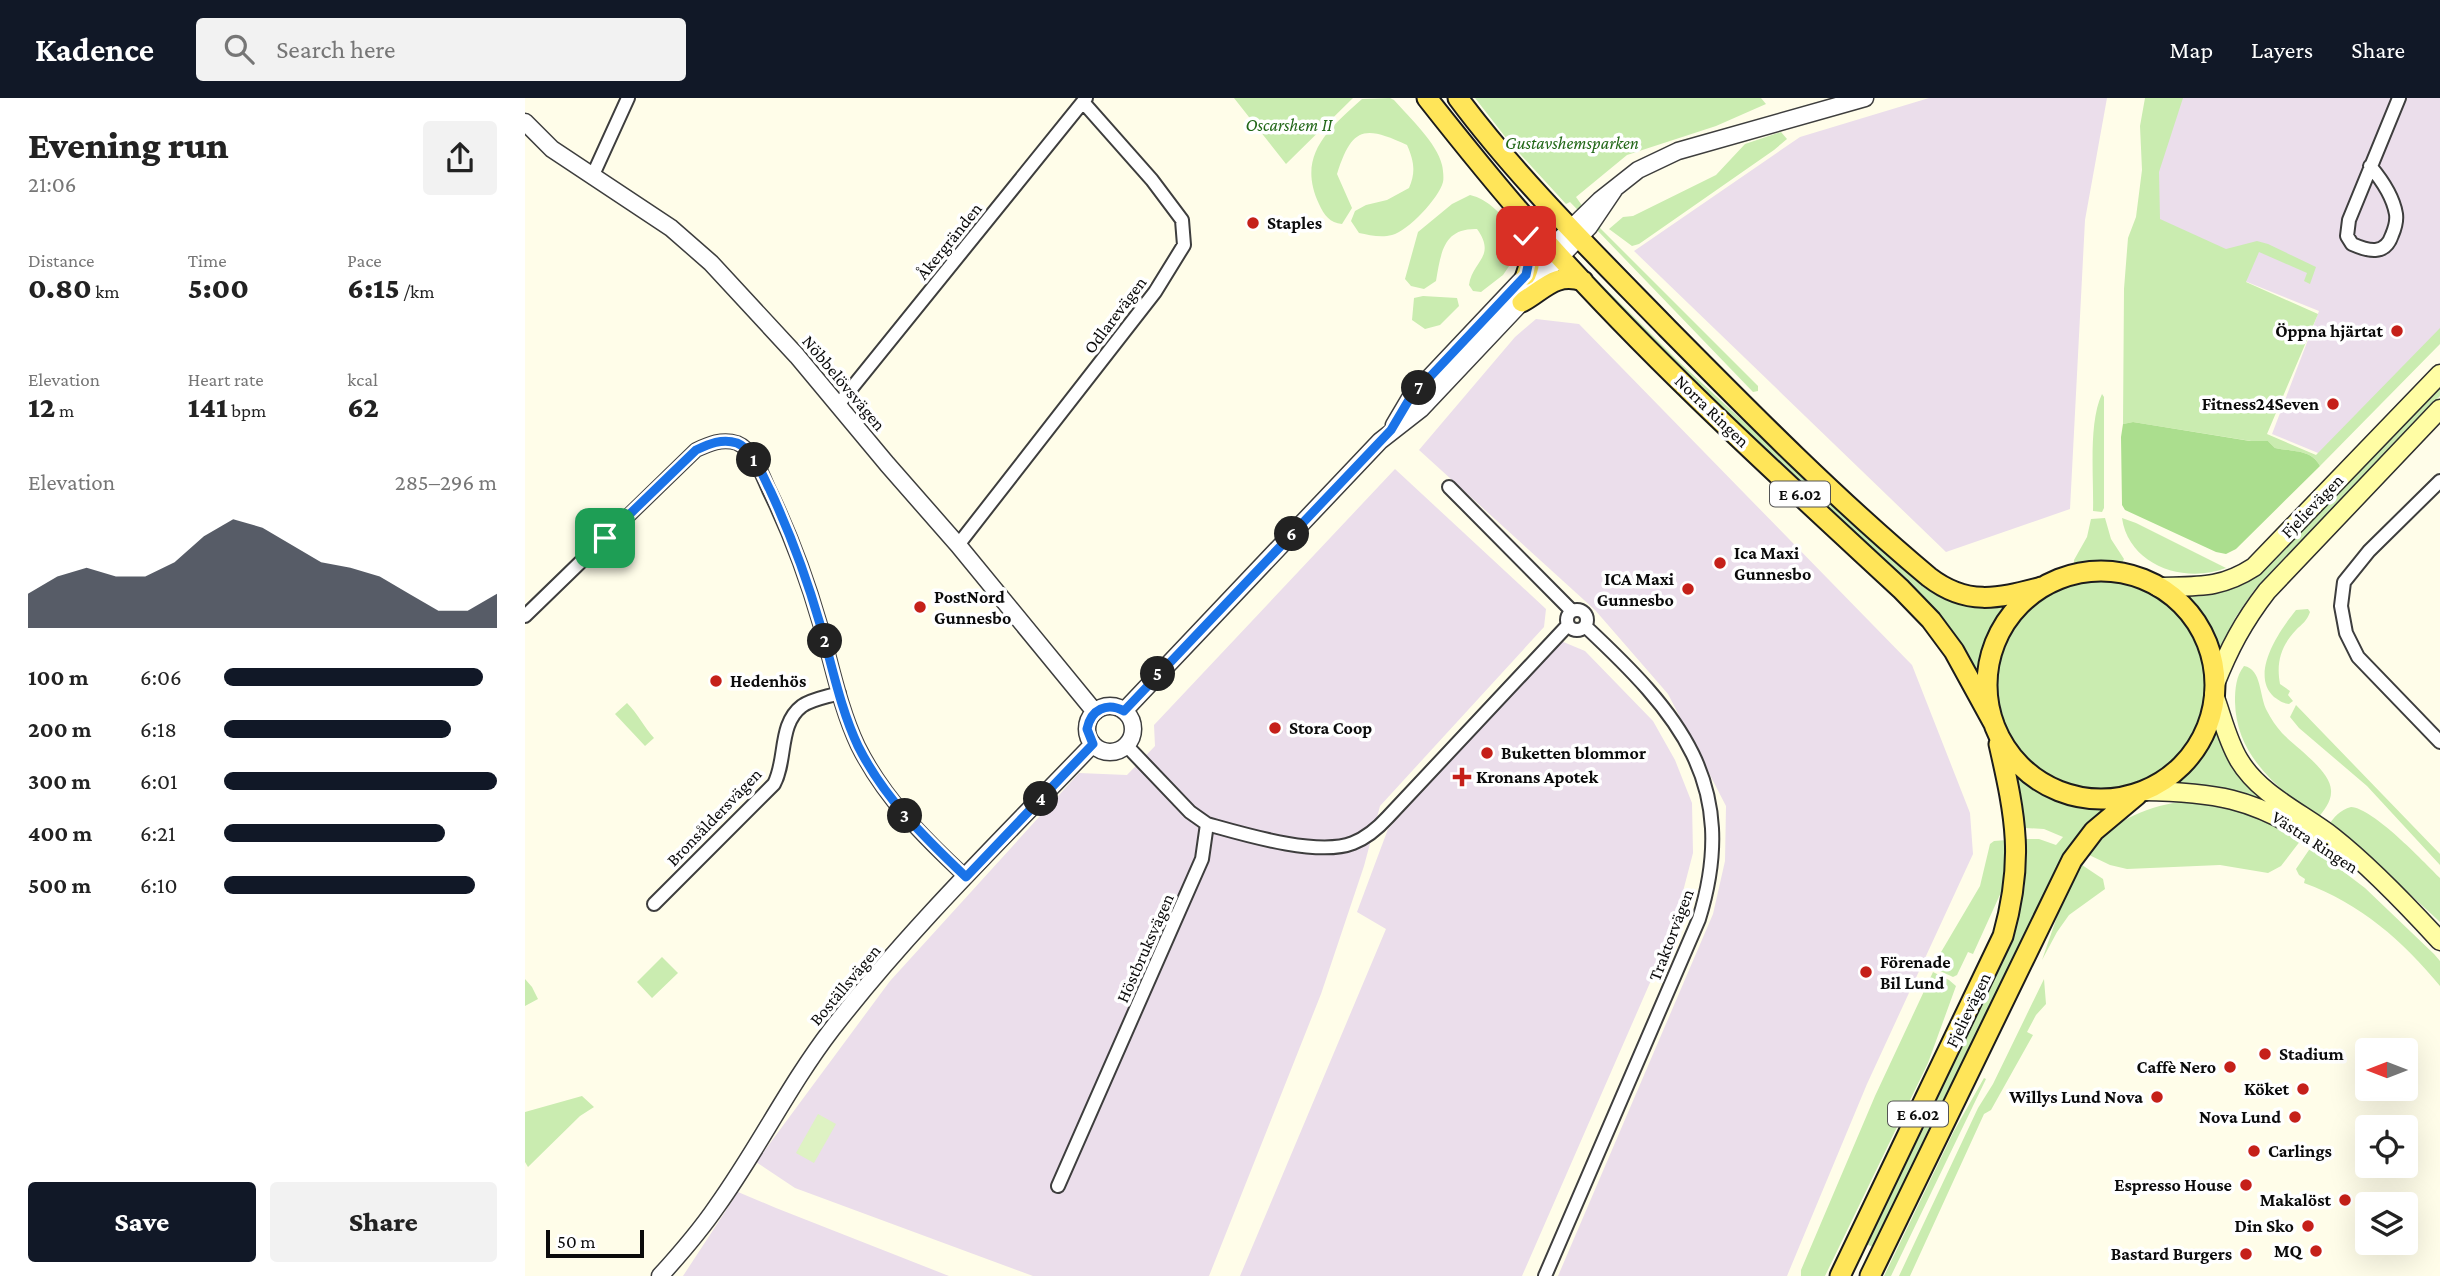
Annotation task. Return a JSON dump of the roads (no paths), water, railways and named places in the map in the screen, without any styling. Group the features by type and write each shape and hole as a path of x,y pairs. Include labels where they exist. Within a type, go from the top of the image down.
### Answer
{"main road":[{"name":"Norra Ringen","path":"1427,98 1481,164 1564,241 1597,256 1795,455 1933,580 1951,591 1980,598 2004,596 2042,587"},
{"name":"Norra Ringen","path":"1458,98 1564,241 1583,281 1665,366 1924,613 1954,651 1994,725"},
{"path":"1481,164 1485,184 1526,236 1530,256 1526,275"},
{"path":"1522,302 1554,280 1569,278 1583,281"},
{"name":"Fjelievägen","path":"2158,587 2226,583 2254,567 2440,374"},
{"name":"Fjelievägen","path":"2215,690 2232,642 2267,591 2440,409"},
{"path":"2093,571 2127,574 2158,587 2181,605 2199,628 2208,646 2215,690 2207,726 2192,753 2171,775 2126,797 2094,799 2062,792 2040,782 2010,755 1994,725 1988,699 1987,673 1997,639 2015,610 2042,587 2068,576 2093,571"},
{"name":"Västra Ringen","path":"2215,690 2229,739 2251,776 2333,837 2399,898 2440,941"},
{"name":"Fjelievägen","path":"1840,1276 2003,936 2016,877 2016,833 1994,725"},
{"name":"Fjelievägen","path":"1870,1276 2072,860 2094,831 2142,791"},
{"name":"Västra Ringen","path":"2142,791 2211,794 2266,811 2314,837 2399,898"}],"street":[{"path":"592,177 628,98"},
{"path":"1391,430 1410,398 1526,275 1614,190 1639,170 1678,151 1865,98"},
{"path":"2370,166 2381,179 2396,213 2396,226 2391,240 2383,249 2374,251 2352,244 2347,236 2349,220 2370,166 2399,98"},
{"name":"Åkergränden","path":"838,405 1085,100"},
{"name":"Odlarevägen","path":"958,545 1166,277 1184,246 1182,220 1085,100"},
{"name":"Nöbbelövsvägen","path":"525,122 552,149 671,229 711,263 787,345 958,545 1095,712"},
{"path":"1124,711 1391,430 1421,409 1522,302 1564,241"},
{"path":"525,617 696,450 712,443 737,443 753,459 780,512 809,587 839,694 857,744 892,801 921,835 966,877"},
{"path":"2440,481 2369,551 2344,582 2341,606 2352,649 2440,742"},
{"name":"Traktorvägen","path":"1449,487 1572,611 1580,610 1585,613 1588,619 1585,626 1655,695 1677,724 1693,752 1710,802 1712,864 1708,891 1699,919 1545,1276"},
{"path":"1126,746 1190,811 1207,824 1317,848 1352,844 1381,825 1401,804 1568,625 1568,615 1572,611"},
{"path":"1568,625 1575,630 1585,626"},
{"name":"Bronsåldersvägen","path":"654,904 773,784 781,766 789,725 795,714 810,702 839,694"},
{"path":"1109,706 1124,711 1133,728 1126,746 1106,751 1093,744 1087,729 1095,712 1109,706"},
{"name":"Boställsvägen","path":"660,1276 718,1206 794,1081 832,1029 966,877 1093,744"},
{"name":"Höstbruksvägen","path":"1058,1186 1198,871 1207,824"}],"place":[{"name":"Staples","path":"1253,223"},
{"name":"Öppna hjärtat","path":"2397,331"},
{"name":"Fitness24Seven","path":"2333,404"},
{"name":"Ica Maxi Gunnesbo","path":"1720,563"},
{"name":"ICA Maxi Gunnesbo","path":"1688,589"},
{"name":"PostNord Gunnesbo","path":"920,607"},
{"name":"Hedenhös","path":"716,681"},
{"name":"Stora Coop","path":"1275,728"},
{"name":"Buketten blommor","path":"1487,753"},
{"name":"Kronans Apotek","path":"1462,777"},
{"name":"Förenade Bil Lund","path":"1866,972"},
{"name":"Stadium","path":"2265,1054"},
{"name":"Caffè Nero","path":"2230,1067"},
{"name":"Köket","path":"2303,1089"},
{"name":"Willys Lund Nova","path":"2157,1097"},
{"name":"Nova Lund","path":"2295,1117"},
{"name":"Carlings","path":"2254,1151"},
{"name":"Espresso House","path":"2246,1185"},
{"name":"Makalöst","path":"2345,1200"},
{"name":"Din Sko","path":"2308,1226"},
{"name":"MQ","path":"2316,1251"},
{"name":"Bastard Burgers","path":"2246,1254"}],"park label":[{"name":"Oscarshem II","path":"1289,125"},
{"name":"Gustavshemsparken","path":"1572,143"}]}
